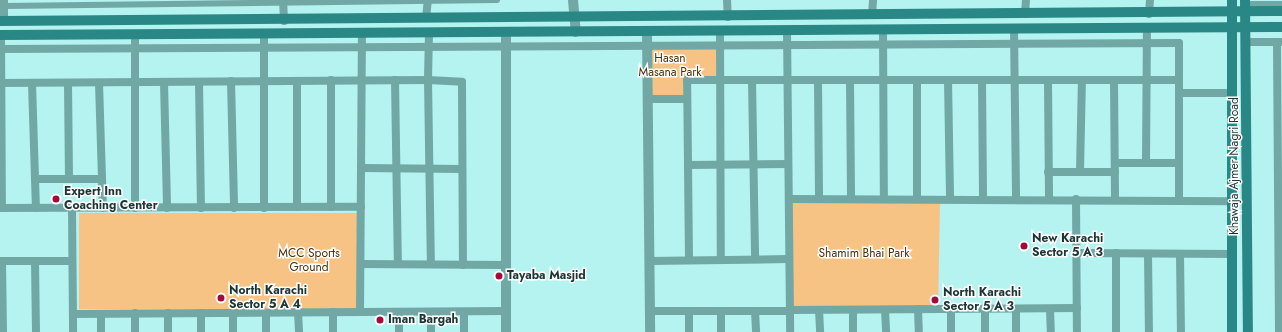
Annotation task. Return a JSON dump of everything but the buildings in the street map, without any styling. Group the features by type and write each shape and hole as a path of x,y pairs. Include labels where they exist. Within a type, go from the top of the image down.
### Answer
{"main road":[{"name":"Khawaja Ajmer Nagri Road","path":"1232,0 1232,332"},
{"path":"2,21 1149,14 1232,11 1246,5 1282,11"},
{"name":"Khawaja Ajmer Nagri Road","path":"1246,5 1248,332"},
{"path":"1,35 362,34 429,32 647,32 720,30 1147,29 1282,27"}],"street":[{"path":"2,21 4,3 497,0"},
{"path":"573,0 576,32"},
{"path":"727,0 728,17"},
{"path":"872,15 873,0"},
{"path":"1025,14 1026,0"},
{"path":"1149,14 1150,0"},
{"path":"283,1 284,20"},
{"path":"426,18 428,1"},
{"path":"1246,5 1282,5"},
{"path":"1014,29 1016,199"},
{"path":"1146,163 1145,80 1147,29"},
{"path":"720,30 721,260"},
{"path":"787,30 789,199 788,258 790,332"},
{"path":"883,30 884,199"},
{"path":"429,32 428,80 431,264"},
{"path":"506,32 506,332"},
{"path":"647,32 650,332"},
{"path":"135,34 133,82 135,208"},
{"path":"264,34 264,208"},
{"path":"360,312 362,80 360,46 362,34"},
{"path":"1,35 1,208 361,207"},
{"path":"1,49 720,44 788,42 1179,43 1179,199"},
{"path":"1246,42 1280,42 1279,332"},
{"path":"1,83 331,80 428,80 462,82 463,265"},
{"path":"331,80 331,207"},
{"path":"395,80 398,264"},
{"path":"689,260 687,80 1179,80"},
{"path":"752,80 755,259"},
{"path":"818,80 819,199"},
{"path":"850,80 851,199"},
{"path":"917,80 917,199"},
{"path":"948,80 950,199"},
{"path":"982,80 983,199"},
{"path":"1048,80 1049,199"},
{"path":"1080,172 1082,80"},
{"path":"1114,80 1115,199"},
{"path":"231,81 234,208"},
{"path":"297,81 297,207"},
{"path":"99,82 102,208"},
{"path":"164,82 167,208"},
{"path":"199,82 200,208"},
{"path":"32,83 36,208"},
{"path":"68,83 69,179"},
{"path":"1180,94 1232,93"},
{"path":"648,99 687,99"},
{"path":"1115,163 1179,163"},
{"path":"688,165 788,164"},
{"path":"362,168 429,167 462,169"},
{"path":"1048,172 1115,172"},
{"path":"35,179 102,179"},
{"path":"789,199 1179,199 1233,201"},
{"path":"1076,199 1077,332"},
{"path":"72,208 73,332"},
{"path":"1077,253 1232,254"},
{"path":"1116,253 1116,332"},
{"path":"1148,254 1149,332"},
{"path":"1180,254 1181,332"},
{"path":"649,261 788,258"},
{"path":"2,332 1,261 72,261"},
{"path":"35,261 36,332"},
{"path":"361,264 505,265"},
{"path":"650,311 1077,308"},
{"path":"951,309 951,332"},
{"path":"985,309 985,332"},
{"path":"1016,309 1016,332"},
{"path":"1050,309 1051,332"},
{"path":"689,310 689,332"},
{"path":"819,310 820,332"},
{"path":"853,310 853,332"},
{"path":"885,310 886,332"},
{"path":"918,310 919,332"},
{"path":"73,314 505,311"},
{"path":"721,311 722,332"},
{"path":"755,311 756,332"},
{"path":"298,312 299,332"},
{"path":"333,312 333,332"},
{"path":"399,312 399,332"},
{"path":"431,312 431,332"},
{"path":"464,312 464,332"},
{"path":"135,313 135,332"},
{"path":"168,313 168,332"},
{"path":"201,313 201,332"},
{"path":"233,313 233,332"},
{"path":"266,313 266,332"},
{"path":"101,314 101,332"}],"green space":[{"name":"Hasan Masana Park","path":"650,45 718,45 718,78 686,79 685,98 650,97"},
{"name":"Shamim Bhai Park","path":"789,199 940,202 938,310 787,307"},
{"name":"MCC Sports Ground","path":"79,213 358,213 358,309 79,309"}],"place":[{"name":"Expert Inn Coaching Center","path":"56,199"},
{"name":"New Karachi Sector 5 A 3","path":"1024,246"},
{"name":"Tayaba Masjid","path":"499,276"},
{"name":"North Karachi Sector 5 A 4","path":"221,298"},
{"name":"North Karachi Sector 5 A 3","path":"935,300"},
{"name":"Iman Bargah","path":"380,320"}]}
